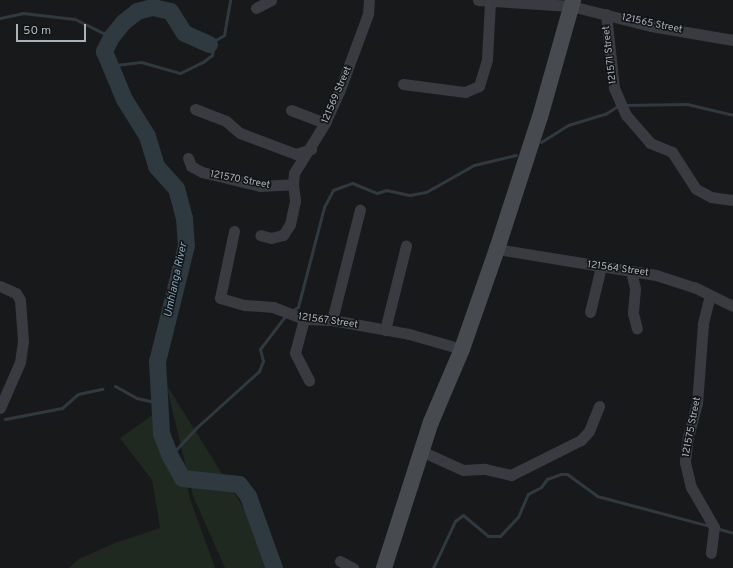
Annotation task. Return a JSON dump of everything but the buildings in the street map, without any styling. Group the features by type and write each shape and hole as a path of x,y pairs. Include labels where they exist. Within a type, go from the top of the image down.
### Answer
{"street":[{"path":"256,8 271,0"},
{"name":"121569 Street","path":"293,184 294,174 325,123 354,55 368,14 369,0"},
{"path":"384,568 421,452 462,349 497,249 540,117 572,3 478,0"},
{"path":"403,84 465,92 479,86 487,59 490,1"},
{"name":"121565 Street","path":"572,3 606,14 733,40"},
{"name":"121571 Street","path":"606,14 612,82 620,103 645,139 654,146 672,152 691,184 705,194 733,200"},
{"path":"194,109 226,121 240,133 296,154 311,148"},
{"path":"291,110 325,123"},
{"name":"121570 Street","path":"188,158 191,166 202,172 260,186 293,184"},
{"path":"260,235 271,238 283,235 290,224 295,201 293,184"},
{"path":"332,320 360,209"},
{"name":"121567 Street","path":"234,231 220,298 245,305 273,307 304,320 332,320 409,334 462,349"},
{"path":"385,330 406,246"},
{"name":"121564 Street","path":"497,249 631,271 678,281 733,306"},
{"path":"590,312 601,267"},
{"path":"631,271 635,289 633,313 637,329"},
{"path":"0,286 16,293 22,311 22,350 20,362 0,408"},
{"name":"121575 Street","path":"710,295 703,324 697,404 688,436 685,462 691,488 714,527 711,553"},
{"path":"304,320 295,353 309,381"},
{"path":"421,452 463,470 485,470 511,475 581,440 589,431 599,406"},
{"path":"340,561 353,568"}],"shaded area":[{"path":"166,384 281,568 225,568 193,496"},
{"path":"154,414 158,441 179,481 187,484 190,499 215,568 69,568 79,559 115,543 160,528 152,480 120,438"}],"waterway":[{"name":"Umhlanga River","path":"115,72 116,65 141,62 180,73 203,62 212,55 213,49 209,44 224,35 230,0"},
{"name":"Umhlanga River","path":"209,44 184,33 170,11 152,7 137,11 123,22 111,37 104,51 124,99 147,136 156,166 176,188 184,218 186,245 157,361 161,433 170,456 182,478 239,484 248,496 274,568"},
{"path":"0,18 23,13 75,19 111,37"},
{"path":"624,105 687,104 733,115"},
{"path":"541,142 568,125 605,114 618,106"},
{"path":"292,311 298,307 324,207 333,190 352,183 377,193 386,190 410,195 426,192 474,165 516,155"},
{"path":"170,456 196,428 259,371 263,361 260,349 286,315"},
{"path":"115,386 137,398 159,403"},
{"path":"5,419 62,408 78,394 102,389"},
{"path":"433,568 455,521 463,515 488,536 500,536 518,517 528,494 541,487 547,479 561,474 567,474 597,496 710,526"},
{"path":"716,528 733,533"}]}
